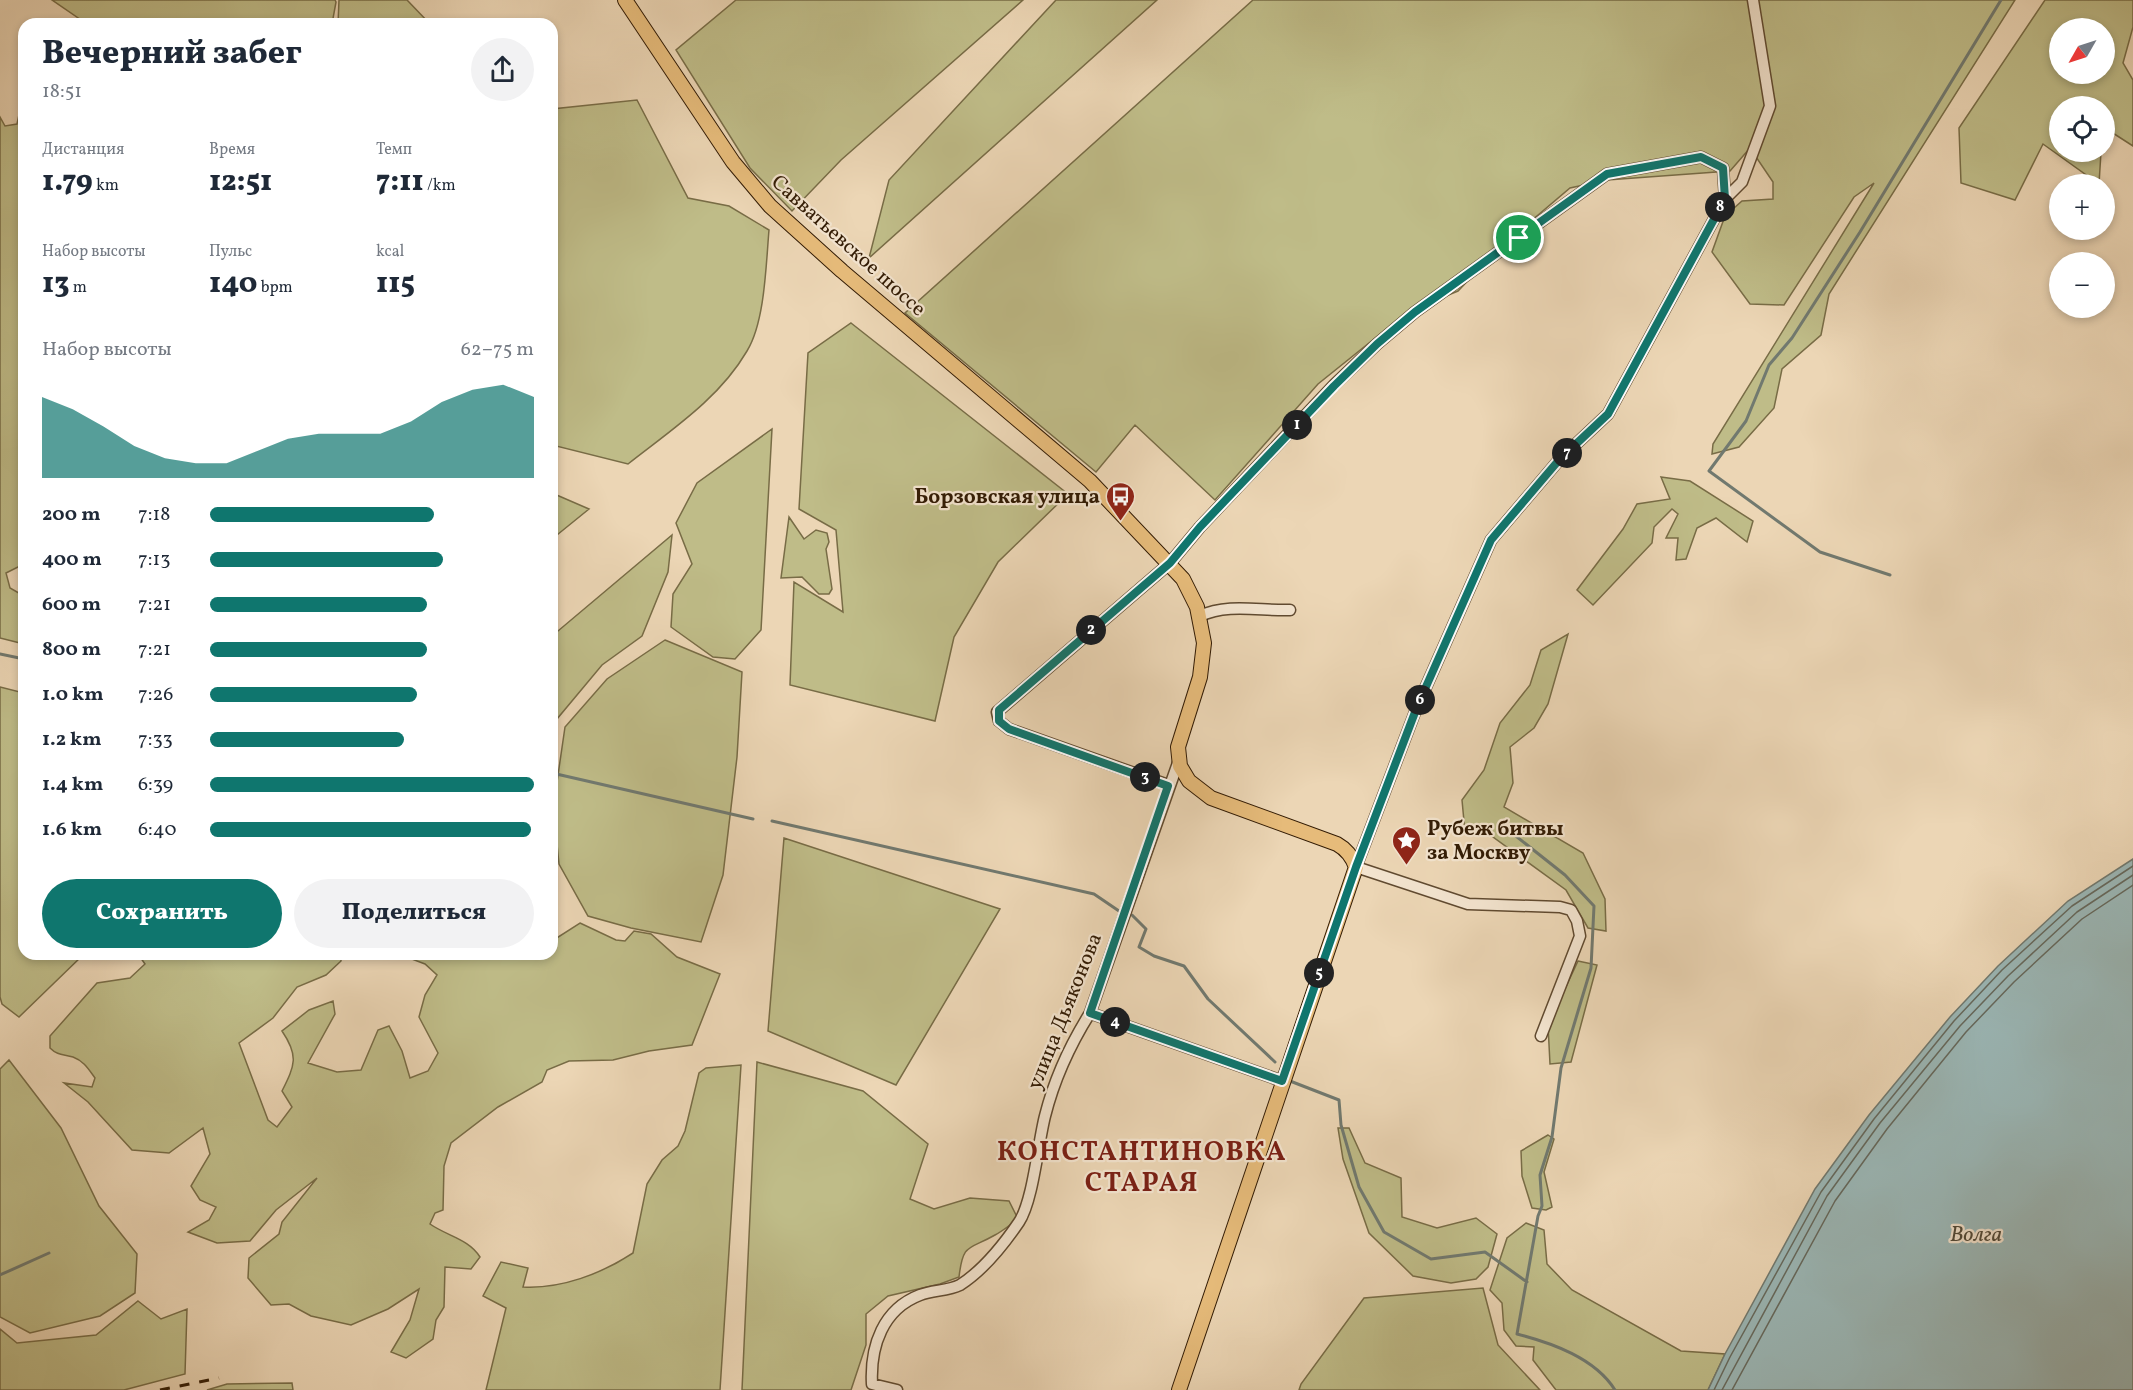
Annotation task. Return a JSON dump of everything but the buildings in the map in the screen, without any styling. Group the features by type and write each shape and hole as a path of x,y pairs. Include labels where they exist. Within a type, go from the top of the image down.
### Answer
{"main road":[{"name":"Савватьевское шоссе","path":"625,0 733,162 770,206 842,271 1090,481 1170,563"},
{"name":"улица Дьяконова","path":"1170,563 1189,588 1200,616 1203,636 1202,663 1179,741 1179,760"},
{"path":"1179,760 1185,776 1201,793 1337,844 1349,853 1356,867 1179,1390"}],"street":[{"path":"1541,1036 1580,936 1577,921 1571,910 1560,907 1468,904 1356,867 1417,707 1491,540 1559,460 1608,414 1725,199 1742,182 1770,106 1753,0"},
{"path":"1168,786 1009,729 997,718 1002,707 1170,563 1200,527 1377,344 1415,312 1607,174 1701,157 1723,168 1725,199"},
{"path":"1200,616 1225,608 1262,611 1290,610"},
{"name":"улица Дьяконова","path":"897,1390 872,1384 874,1353 881,1328 889,1317 904,1303 921,1295 953,1288 962,1283 985,1263 1021,1221 1045,1116 1071,1044 1090,1013 1179,760"},
{"path":"1090,1013 1282,1081"}],"shaded area":[{"path":"52,0 335,0 336,2 333,18 78,18"},
{"path":"339,0 407,0 424,18 338,18"},
{"path":"736,0 1023,0 841,160 792,211 750,168 676,50"},
{"path":"1056,0 1157,0 869,258 889,180"},
{"path":"1253,0 2015,0 1829,294 1821,335 1782,369 1774,408 1739,447 1712,454 1713,444 1874,183 1854,197 1784,305 1750,304 1712,252 1725,216 1742,201 1773,199 1773,182 1750,148 1730,171 1607,180 1570,188 1497,250 1458,291 1409,311 1318,384 1215,500 1135,425 1096,472 905,313"},
{"path":"2045,0 2133,0 2133,27 2123,63 2133,80 2133,146 2115,134 2115,96 2049,96 2049,148 2043,144 2015,200 1961,183 1959,128"},
{"path":"637,100 688,198 729,206 769,230 761,309 758,325 747,351 723,384 708,399 628,464 558,446 558,108"},
{"path":"0,117 5,126 17,124 18,119 18,567 6,573 10,588 18,593 18,642 0,638"},
{"path":"2068,162 2100,162 2100,174 2085,174"},
{"path":"851,323 1068,494 998,562 954,637 935,721 790,685 794,582 843,612 836,530 799,509 808,353"},
{"path":"772,429 761,630 735,659 713,657 671,627 673,594 692,564 676,523 697,483"},
{"path":"1661,477 1690,481 1753,521 1747,542 1716,518 1697,528 1686,559 1676,560 1678,538 1666,538 1678,514 1672,509 1654,527 1652,543 1593,605 1577,590 1623,529 1637,504 1670,499"},
{"path":"558,496 589,509 558,534"},
{"path":"789,517 804,539 816,530 827,533 829,542 826,549 832,589 829,594 819,594 802,577 781,578"},
{"path":"672,535 668,572 642,636 602,665 558,718 558,631"},
{"path":"1568,634 1548,704 1534,728 1510,747 1513,783 1504,807 1583,853 1605,899 1606,931 1588,928 1566,890 1486,832 1465,832 1462,800 1484,770 1500,723 1530,685 1541,650"},
{"path":"665,640 742,672 737,757 723,875 701,942 631,928 588,916 559,864 558,775 565,727 607,679"},
{"path":"0,687 18,692 18,960 78,960 19,1017 2,1004 0,997"},
{"path":"784,838 1000,909 896,1085 768,1031"},
{"path":"580,923 616,940 625,941 634,931 651,934 677,957 720,974 692,1045 649,1051 613,1060 569,1061 547,1070 542,1082 498,1107 451,1143 444,1166 443,1210 435,1213 430,1224 464,1242 480,1257 471,1269 445,1267 444,1307 436,1320 433,1339 406,1358 391,1352 410,1320 419,1289 388,1309 351,1325 311,1316 289,1304 271,1305 248,1278 249,1258 279,1234 282,1222 317,1178 276,1210 250,1241 217,1243 188,1232 209,1220 216,1207 200,1200 191,1186 210,1154 203,1128 169,1153 132,1150 88,1102 64,1083 92,1087 95,1078 88,1069 77,1059 58,1054 50,1048 50,1036 97,983 130,978 145,964 142,960 341,960 326,975 297,987 273,1018 239,1043 268,1120 277,1127 292,1107 282,1091 290,1074 293,1054 282,1031 309,1010 333,1001 335,1014 308,1063 337,1072 361,1070 378,1030 389,1026 402,1051 410,1078 428,1071 438,1053 419,1017 425,995 437,975 425,964 414,960 558,960 558,937"},
{"path":"1578,961 1597,965 1571,1062 1550,1064 1548,1025"},
{"path":"9,1060 61,1128 99,1206 137,1254 135,1293 100,1316 30,1333 0,1317 0,1069"},
{"path":"757,1062 863,1091 928,1144 910,1199 934,1209 970,1198 1009,1201 1018,1219 998,1233 969,1248 965,1252 959,1277 940,1284 888,1296 866,1314 866,1345 851,1390 742,1390"},
{"path":"741,1065 720,1390 486,1390 506,1308 483,1296 501,1262 528,1268 523,1287 537,1287 580,1279 621,1261 633,1253 647,1184 662,1160 678,1146 685,1131 699,1073 706,1068"},
{"path":"1338,1128 1349,1128 1365,1163 1401,1178 1402,1217 1437,1228 1476,1218 1497,1234 1488,1267 1476,1279 1451,1283 1413,1276 1369,1233 1343,1159"},
{"path":"1548,1135 1554,1139 1544,1172 1552,1207 1546,1210 1532,1208 1522,1176 1521,1151"},
{"path":"1526,1223 1544,1230 1547,1264 1572,1290 1681,1351 1725,1354 1708,1390 1556,1390 1533,1360 1534,1347 1516,1346 1504,1330 1502,1303 1490,1290 1507,1238"},
{"path":"1483,1288 1498,1345 1540,1390 1299,1390 1301,1384 1364,1298"},
{"path":"138,1301 161,1319 187,1309 185,1374 124,1390 0,1390 0,1329 17,1343 96,1335"},
{"path":"292,1383 293,1390 207,1390 227,1384"}],"water":[{"name":"Волга","path":"2133,859 2133,1390 1708,1390 1725,1354 1815,1189 1869,1115 1950,1017 1998,966 2068,901"}],"waterway":[{"path":"1890,575 1820,552 1709,471 1746,421 1769,365 1792,338 1860,232 2001,0"},
{"path":"0,654 18,658"},
{"path":"558,774 753,819"},
{"path":"772,821 1094,894 1119,911"},
{"path":"1502,825 1565,875 1594,906 1591,968 1561,1068 1552,1137 1540,1175 1542,1206 1538,1216 1517,1334 1572,1353 1596,1369 1615,1390"},
{"path":"1132,915 1146,929 1139,947 1154,956 1184,966 1208,999 1275,1062"},
{"path":"1290,1081 1339,1100 1341,1125 1359,1187 1384,1232 1431,1259 1485,1252 1527,1282"},
{"path":"0,1275 49,1253"}],"railway":[{"path":"160,1390 219,1378"}],"place":[{"name":"Борзовская улица","path":"1121,522"},
{"name":"Рубеж битвы за Москву","path":"1406,866"}],"district":[{"name":"КОНСТАНТИНОВКА СТАРАЯ","path":"1142,1166"}],"route":[{"path":"1701,157 1723,168 1725,199 1608,414 1559,460 1491,540 1417,707 1356,867 1282,1081 1090,1013 1168,786 1009,729 999,721 998,712 1170,563 1200,527 1377,344 1415,312 1519,238 1607,174 1701,157"}]}
